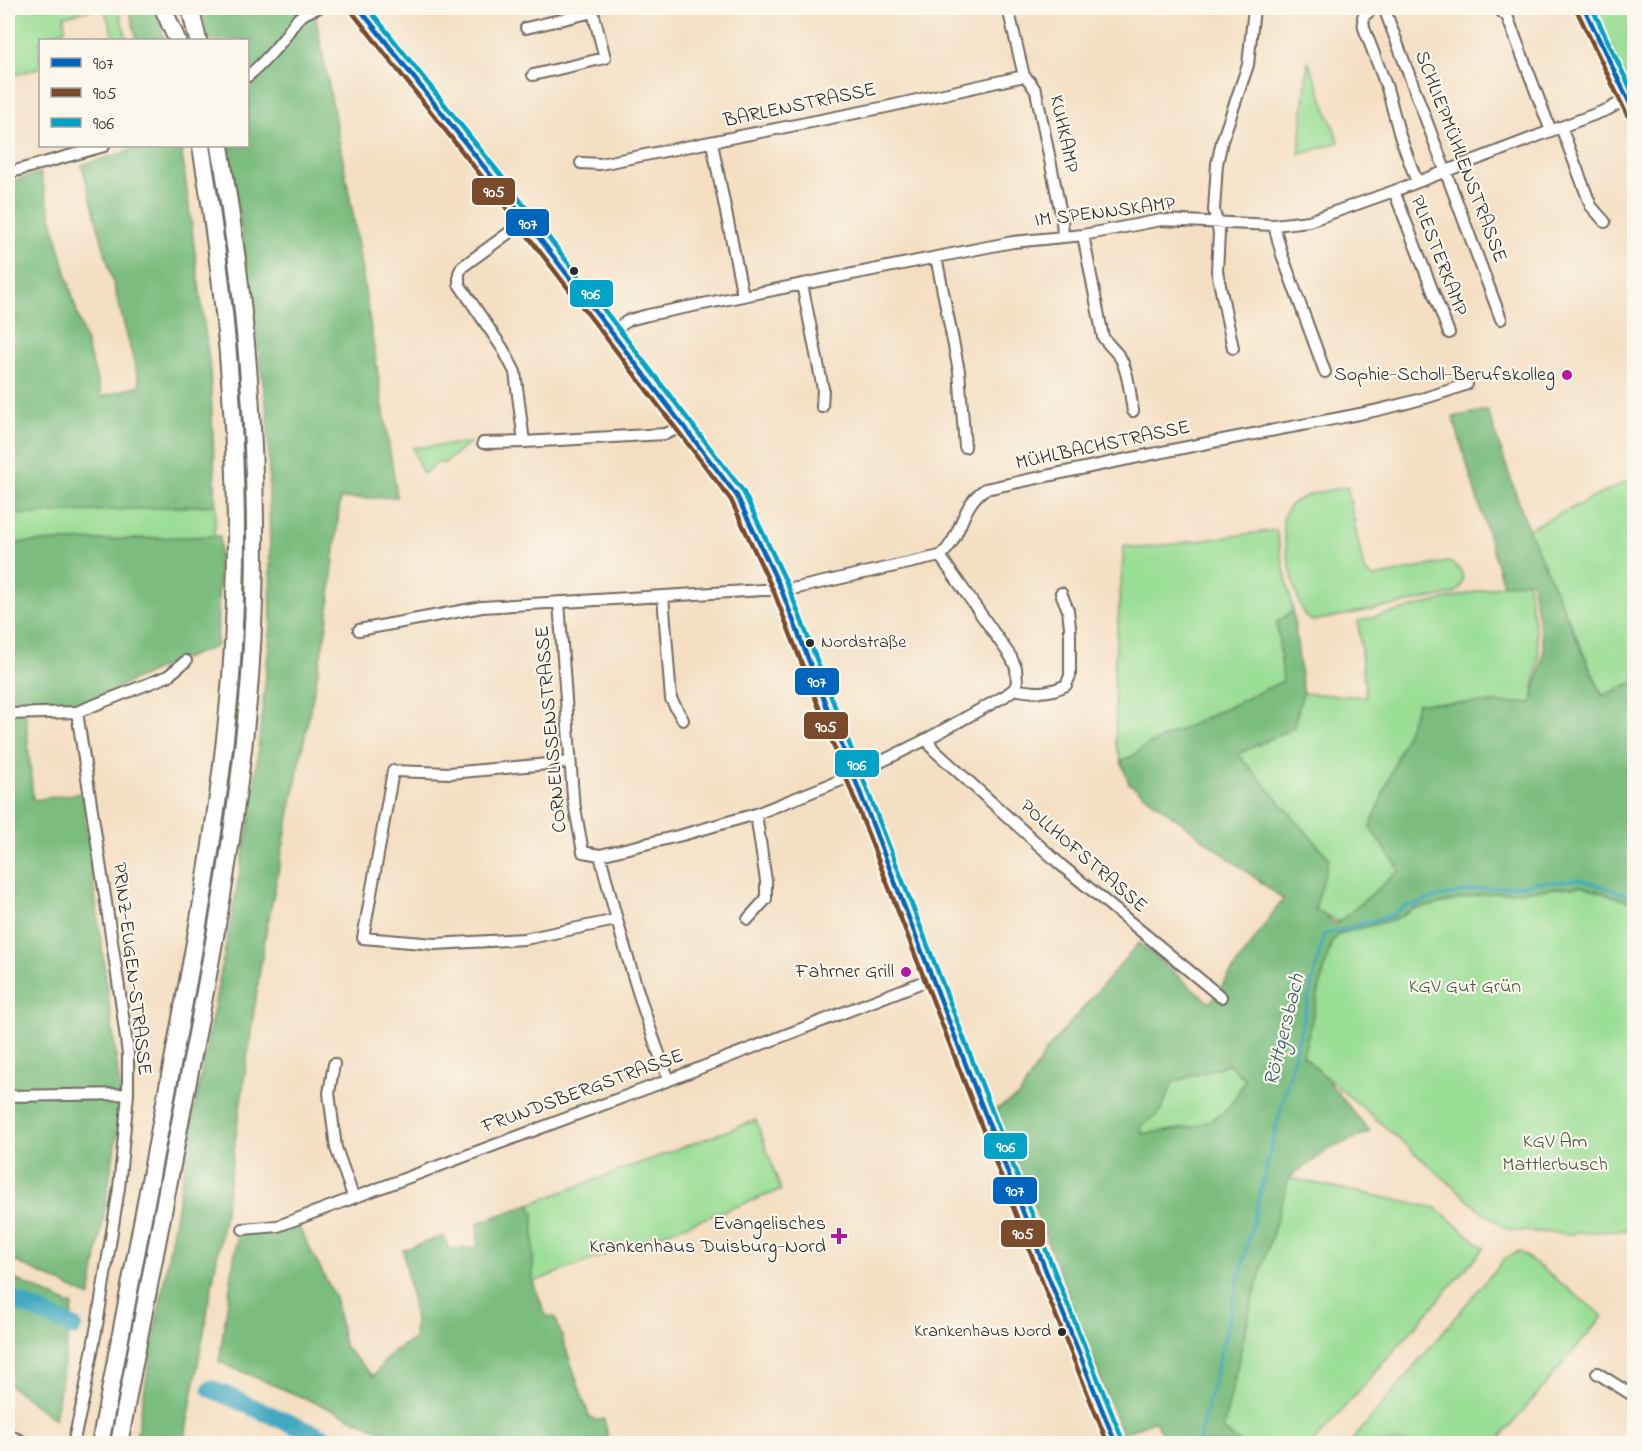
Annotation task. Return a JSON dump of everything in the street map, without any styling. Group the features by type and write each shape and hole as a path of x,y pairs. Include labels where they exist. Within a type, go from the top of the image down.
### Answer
{"highway":[{"path":"162,8 178,39"},
{"path":"171,8 178,39"},
{"path":"190,8 198,39"},
{"path":"100,1443 210,854 224,754 231,675 235,564 233,416 226,319 214,222 201,147"},
{"path":"119,1443 229,856 243,753 250,676 255,494 252,415 237,253 219,147"}],"street":[{"path":"249,75 281,42 297,18 318,8"},
{"path":"359,8 737,496 781,590 1042,1262 1116,1443"},
{"name":"KUHKAMP","path":"1008,8 1024,76 1036,91 1062,219 1063,237"},
{"path":"1233,348 1219,289 1217,271 1219,232 1214,210 1217,164 1248,65 1254,8"},
{"path":"1372,8 1363,17 1364,28 1417,182"},
{"name":"SCHLIEPMÜHLENSTRASSE","path":"1384,8 1501,319"},
{"path":"1497,8 1507,16 1591,206 1605,222"},
{"path":"1584,8 1635,112"},
{"path":"526,28 593,10 605,58 533,75"},
{"name":"BARLENSTRASSE","path":"581,163 600,164 712,143 1024,76"},
{"name":"IM SPENNSKAMP","path":"611,332 629,320 1013,242 1083,235 1161,220 1274,225 1310,221 1609,109 1628,98"},
{"path":"712,143 743,296"},
{"path":"8,173 100,147"},
{"name":"PLIESTERKAMP","path":"1394,191 1449,333"},
{"path":"524,441 515,372 503,349 459,284 459,278 462,267 525,221"},
{"path":"1274,225 1282,255 1325,372"},
{"path":"1083,235 1103,337 1119,356 1125,369 1134,411"},
{"path":"936,257 959,371 965,447"},
{"path":"802,284 823,389 822,407"},
{"name":"MÜHLBACHSTRASSE","path":"940,556 952,543 971,501 985,489 1137,456 1385,408 1437,395 1467,384"},
{"path":"483,443 665,434 682,427"},
{"path":"359,630 482,607 797,588 940,556 1011,657 1017,676 1014,689 1005,696 927,739 854,775 756,814 600,855 616,920 653,1039 669,1080"},
{"path":"1014,689 1045,692 1066,685 1070,676 1070,627 1068,610 1060,593"},
{"path":"663,596 672,699 683,720"},
{"name":"CORNELISSENSTRASSE","path":"559,602 573,797 583,852 600,855"},
{"path":"8,714 77,712 168,676 186,661"},
{"name":"PRINZ-EUGEN-STRASSE","path":"73,1443 98,1325 119,1188 128,1094 128,1054 121,1000 77,712"},
{"name":"POLLHOFSTRASSE","path":"927,739 934,750 1061,865 1221,997"},
{"path":"570,762 450,773 393,771 363,938 435,944 507,941 616,920"},
{"path":"748,919 766,899 766,882 756,814"},
{"name":"FRUNDSBERGSTRASSE","path":"243,1229 278,1226 353,1196 669,1080 933,978"},
{"path":"334,1064 329,1094 336,1148 353,1196"},
{"path":"8,1096 128,1094"},
{"path":"1597,1373 1635,1396"},
{"path":"8,1435 28,1443"}],"green space":[{"path":"8,8 100,8 64,16 65,30 57,33 59,39 39,39 39,68 8,77"},
{"path":"104,8 118,8 127,39 115,39"},
{"path":"129,8 157,8 164,39 137,39"},
{"path":"200,8 314,8 353,214 397,497 340,499 327,625 264,942 224,1218 184,1443 135,1444 196,1101 252,809 271,625 268,417 229,147 249,147 249,39 208,39"},
{"path":"1593,8 1634,8 1634,96"},
{"path":"1308,60 1339,142 1299,155"},
{"path":"141,147 181,147 210,369 216,505 8,515 8,182 40,173 73,299 102,397 140,385 82,165"},
{"path":"1487,410 1528,529 1602,696 1634,682 1634,903 1582,886 1483,894 1412,910 1395,919 1339,934 1331,943 1303,1055 1323,1075 1370,1132 1331,1148 1289,1178 1252,1301 1223,1429 1240,1443 1165,1443 1155,1420 1122,1434 996,1109 1019,1096 1046,1051 1139,943 1210,1003 1283,899 1129,783 1121,761 1133,756 1144,747 1283,681 1277,622 1293,611 1303,693 1293,728 1238,754 1329,858 1315,909 1336,924 1400,870 1370,828 1418,703 1532,703 1544,650 1531,581 1503,585 1453,417","holes":["1228,1064 1245,1079 1232,1103 1214,1119 1191,1127 1142,1134 1141,1126 1160,1113 1173,1082"]},
{"path":"470,443 443,464 439,462 423,474 413,448"},
{"path":"1634,478 1634,682 1603,696 1528,529"},
{"path":"1347,487 1364,570 1370,576 1375,577 1447,562 1461,571 1462,581 1458,591 1453,594 1313,621 1307,618 1300,606 1290,568 1283,529 1284,516 1287,509 1299,499 1314,493"},
{"path":"216,505 214,536 8,543 8,515"},
{"path":"1276,530 1293,611 1277,622 1284,681 1144,747 1133,756 1121,761 1116,744 1114,672 1124,546 1144,548"},
{"path":"220,536 217,646 164,666 78,706 25,708 33,800 82,793 122,1104 90,1297 8,1258 8,543"},
{"path":"1527,581 1539,651 1532,704 1418,703 1400,870 1339,922 1314,909 1238,754 1293,728 1303,693 1366,697 1358,621"},
{"path":"1582,886 1634,903 1634,1228 1568,1234 1509,1230 1479,1209 1323,1075 1303,1055 1331,943 1339,934 1395,919 1411,910 1483,894"},
{"path":"1229,1064 1245,1079 1234,1100 1224,1112 1214,1119 1191,1128 1142,1134 1141,1126 1160,1113 1173,1082"},
{"path":"756,1120 781,1190 533,1282 534,1215 530,1204"},
{"path":"1289,1178 1436,1208 1484,1248 1313,1443 1240,1443 1223,1429 1252,1301"},
{"path":"530,1204 534,1215 533,1282 546,1316 555,1317 589,1416 597,1421 604,1419 609,1443 411,1443 219,1362 238,1232 266,1233 297,1224 335,1297 344,1346 373,1376 393,1351 414,1339 415,1320 403,1250 444,1236 449,1249 477,1248 478,1223"},
{"path":"1519,1251 1603,1316 1496,1443 1350,1443 1504,1259"},
{"path":"8,1276 73,1306 55,1420 8,1384"}],"waterway":[{"name":"Röttgersbach","path":"1198,1444 1324,935 1393,915 1405,906 1416,905 1426,900 1474,890 1527,885 1536,882 1580,879 1634,897"},
{"path":"8,1297 73,1327"},
{"path":"211,1389 341,1444"}],"transit line":[{"name":"907","path":"359,8 500,187 737,496 781,589 1046,1271 1116,1444"},
{"name":"906","path":"368,8 506,182 743,491 788,586 1053,1268 1123,1441"},
{"name":"907","path":"1584,8 1634,112"},
{"name":"906","path":"1592,8 1634,96"},
{"name":"905","path":"1577,11 1627,115"},
{"name":"905","path":"353,13 731,500 774,592 1039,1274 1108,1444"}],"place":[{"name":"Sophie-Scholl-Berufskolleg","path":"1567,375"},
{"name":"Nordstraße","path":"810,643"},
{"name":"Fahrner Grill","path":"906,972"},
{"name":"Evangelisches Krankenhaus Duisburg-Nord","path":"839,1236"},
{"name":"Krankenhaus Nord","path":"1062,1332"}],"park label":[{"name":"KGV Gut Grün","path":"1465,987"},
{"name":"KGV Am Mattlerbusch","path":"1555,1154"}]}
